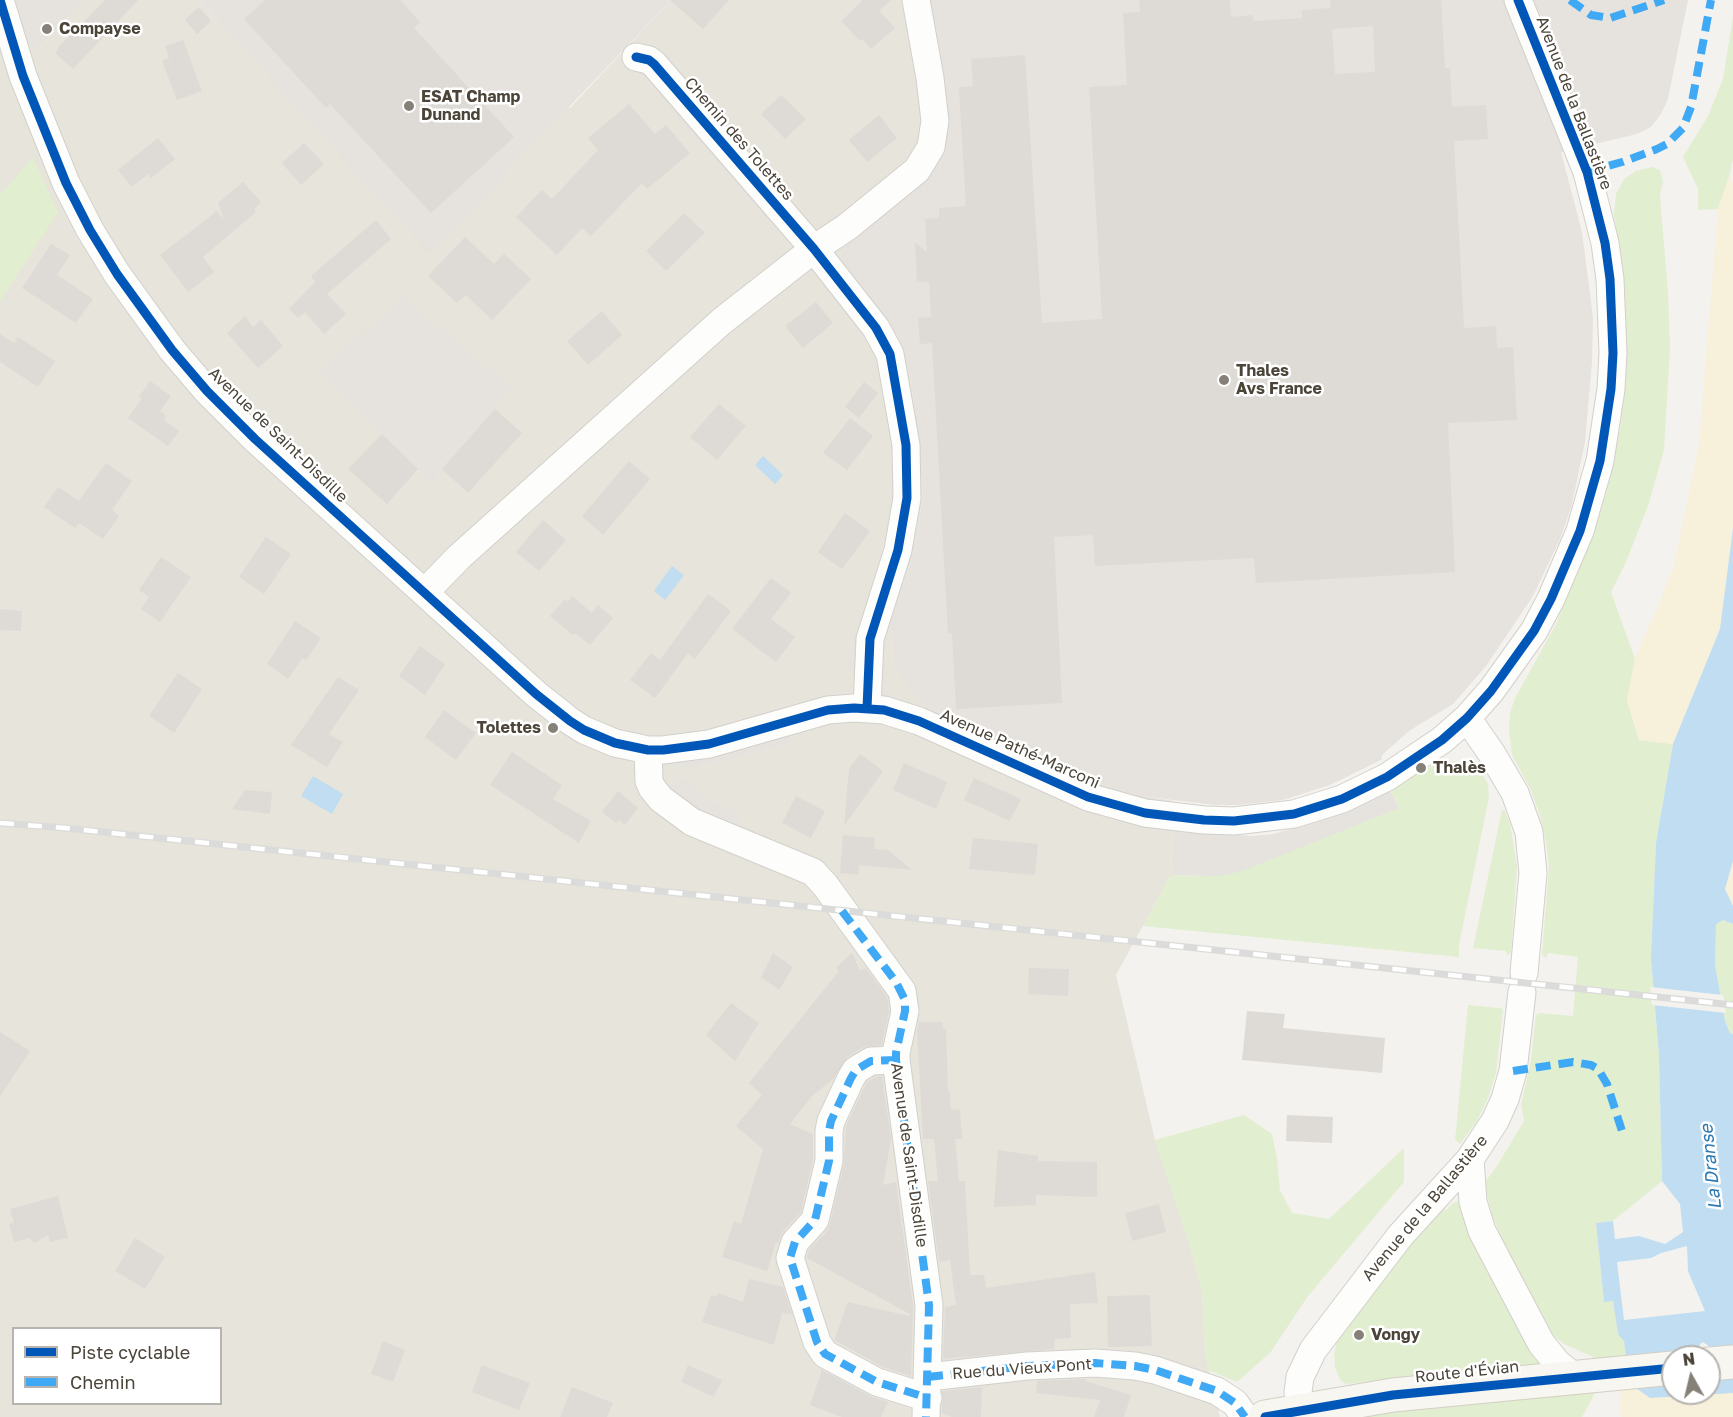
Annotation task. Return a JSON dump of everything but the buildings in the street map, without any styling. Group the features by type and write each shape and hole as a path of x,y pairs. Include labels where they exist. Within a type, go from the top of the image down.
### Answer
{"street":[{"name":"Avenue de Saint-Disdille","path":"0,0 29,93 62,174 90,230 131,294 189,371 255,439 536,694 570,721 599,738 648,750 648,775 652,788 661,799 680,814 706,829 805,868 819,878 902,991 905,1011 896,1060 928,1295 927,1398"},
{"path":"425,592 459,557 715,328 917,170 931,147 935,135 934,105 916,0"},
{"name":"Avenue de la Ballastière","path":"1300,1410 1298,1392 1300,1377 1313,1350 1406,1228 1470,1159 1495,1121 1508,1090 1515,1060 1533,873 1529,832 1515,793 1467,718 1491,691 1534,631 1567,566 1591,497 1600,461 1611,389 1613,353 1605,243 1597,207 1571,129 1518,0"},
{"name":"Chemin des Tolettes","path":"636,57 649,60 654,64 855,298 884,341 893,368 906,445 908,472 904,524 870,639 867,708"},
{"name":"Avenue Pathé-Marconi","path":"648,750 694,747 828,710 867,708 919,721 1061,786 1098,800 1145,813 1234,821 1294,814 1342,799 1387,777 1415,760 1467,718"},
{"path":"896,1060 871,1061 856,1070 850,1078 831,1121 829,1161 815,1220 795,1242 790,1258 817,1342 825,1354 877,1382 927,1398"},
{"path":"1470,1159 1472,1189 1482,1231 1541,1344 1579,1371"},
{"name":"Rue du Vieux Pont","path":"927,1398 1035,1365 1135,1366 1217,1391 1235,1402 1245,1417"},
{"name":"Route d'Évian","path":"1264,1417 1393,1395 1579,1371 1661,1368"}],"shaded area":[{"path":"0,0 85,0 37,50 0,37"},
{"path":"85,0 200,0 296,105 570,108 671,0 923,0 944,100 945,160 848,237 900,347 911,377 923,493 916,546 889,621 894,668 1148,797 1174,801 1171,875 1116,975 1155,1140 1202,1290 1205,1354 1220,1417 0,1417 0,37 37,50"},
{"path":"200,0 671,0 429,254"},
{"path":"482,0 643,0 594,50 560,15 525,47"},
{"path":"923,0 1688,0 1668,99 1661,114 1651,127 1637,134 1561,152 1582,232 1593,318 1592,362 1585,442 1571,508 1560,539 1533,596 1486,666 1453,704 1409,731 1382,755 1381,760 1330,785 1283,800 1215,805 1148,797 1084,778 929,708 894,668 889,621 916,546 923,493 911,377 900,347 840,264 848,237 945,160 944,100"},
{"path":"662,83 717,148 710,154 655,89"},
{"path":"720,152 780,221 769,222 714,158"},
{"path":"402,297 512,389 431,481 320,373"},
{"path":"864,627 854,674 847,665 854,633"},
{"path":"792,734 787,744 727,760 685,768 677,760"},
{"path":"1248,743 1251,774 1270,773 1270,768 1305,765 1306,779 1289,780 1290,798 1219,803 1217,784 1207,785 1204,746"},
{"path":"681,778 709,800 742,813 735,831 699,816 669,793"},
{"path":"1390,790 1399,808 1245,870 1227,875 1171,875 1173,830 1252,836 1273,834 1329,818"}],"green space":[{"path":"1733,16 1733,158 1718,209 1698,210 1698,189 1683,157 1708,116 1723,79"},
{"path":"33,157 58,213 0,301 0,195"},
{"path":"1652,167 1660,170 1663,181 1660,195 1668,294 1670,348 1664,450 1648,506 1626,562 1611,592 1635,659 1627,700 1639,740 1673,744 1656,843 1651,958 1659,1055 1662,1181 1613,1221 1596,1223 1604,1302 1613,1301 1618,1334 1624,1340 1626,1356 1593,1359 1564,1344 1554,1336 1542,1319 1505,1246 1492,1215 1484,1183 1524,1121 1521,1105 1531,1060 1536,1015 1540,1013 1573,1016 1578,957 1548,953 1546,958 1542,955 1549,867 1546,843 1531,790 1512,755 1509,730 1510,713 1515,698 1556,624 1585,554 1606,494 1621,424 1627,364 1622,272 1614,214 1616,194 1624,179 1636,171"},
{"path":"1457,761 1470,764 1481,772 1488,784 1489,797 1459,945 1459,957 1143,926 1171,875 1211,876 1399,807 1390,790 1427,768 1442,762"},
{"path":"1502,810 1505,811 1510,824 1517,866 1511,953 1507,955 1506,951 1473,948"},
{"path":"1722,920 1733,924 1733,1034 1730,1033 1725,1021 1715,965 1716,924"},
{"path":"1468,1005 1500,1007 1503,1010 1496,1073 1488,1098 1477,1121 1460,1144 1455,1140"},
{"path":"1244,1115 1272,1134 1280,1190 1292,1213 1329,1219 1404,1148 1404,1182 1308,1296 1270,1353 1237,1382 1208,1370 1202,1290 1155,1140"},
{"path":"1462,1199 1539,1364 1534,1367 1345,1384 1340,1380 1335,1367 1334,1354 1338,1338 1441,1207 1446,1210"},
{"path":"1596,1391 1582,1417 1360,1417 1394,1411"}],"sand":[{"path":"1730,174 1733,185 1733,528 1720,629 1673,744 1639,740 1627,700 1635,659 1673,570 1699,444 1718,209"},
{"path":"1733,861 1733,906 1725,889"},
{"path":"1626,1356 1650,1398 1661,1397 1661,1405 1721,1405 1721,1392 1731,1391 1733,1393 1733,1417 1622,1417 1619,1410"}],"water":[{"path":"763,456 783,475 775,484 755,465"},
{"name":"La Dranse","path":"1733,528 1733,861 1725,889 1733,906 1733,924 1723,920 1716,924 1715,965 1725,1021 1730,1033 1733,1034 1733,1393 1721,1394 1721,1345 1707,1345 1703,1342 1700,1345 1661,1345 1661,1397 1650,1398 1636,1388 1624,1341 1618,1334 1613,1301 1604,1302 1596,1223 1613,1221 1615,1239 1639,1236 1665,1244 1683,1232 1680,1204 1662,1181 1659,1055 1651,958 1656,843 1673,744 1720,629","holes":["1687,1246 1688,1271 1705,1311 1624,1320 1617,1262 1651,1258"]},
{"path":"672,566 684,575 665,600 654,591"},
{"path":"313,776 343,794 332,814 301,796"}],"pier":[{"path":"1650,987 1723,995 1726,1013 1652,1005"}],"railway":[{"path":"0,823 65,828 1733,1005"}],"marked path":[{"path":"1570,0 1591,15 1610,18 1664,0"},
{"path":"1587,172 1657,149 1667,144 1683,128 1691,107 1711,0"},
{"path":"842,911 896,982 905,1000 896,1060 929,1305 926,1417"},
{"path":"896,1060 871,1061 856,1070 851,1078 831,1121 829,1161 815,1220 795,1242 790,1258 817,1342 825,1354 877,1382 928,1398"},
{"path":"1513,1071 1573,1062 1591,1065 1598,1069 1607,1084 1622,1131"},
{"path":"928,1377 1027,1366 1095,1363 1135,1366 1155,1370 1217,1391 1235,1403 1245,1417"}],"cycle path":[{"path":"0,0 23,76 66,183 90,230 117,274 172,350 207,391 255,439 536,694 570,721 584,730 615,743 648,750 663,750 709,744 828,710 854,708 884,710 919,721 1088,797 1145,813 1234,821 1294,814 1342,799 1387,777 1442,740 1467,718 1491,691 1534,631 1551,599 1580,531 1600,461 1611,389 1613,353 1610,279 1605,243 1587,172 1518,0"},
{"path":"636,57 649,60 654,64 814,249 876,328 890,354 906,445 907,498 898,550 870,639 867,708"},
{"path":"1265,1417 1393,1395 1661,1369"}],"place":[{"name":"Compayse","path":"47,29"},
{"name":"ESAT Champ Dunand","path":"409,106"},
{"name":"Thales Avs France","path":"1224,380"},
{"name":"Tolettes","path":"553,728"},
{"name":"Thalès","path":"1421,768"},
{"name":"Vongy","path":"1359,1335"}]}
